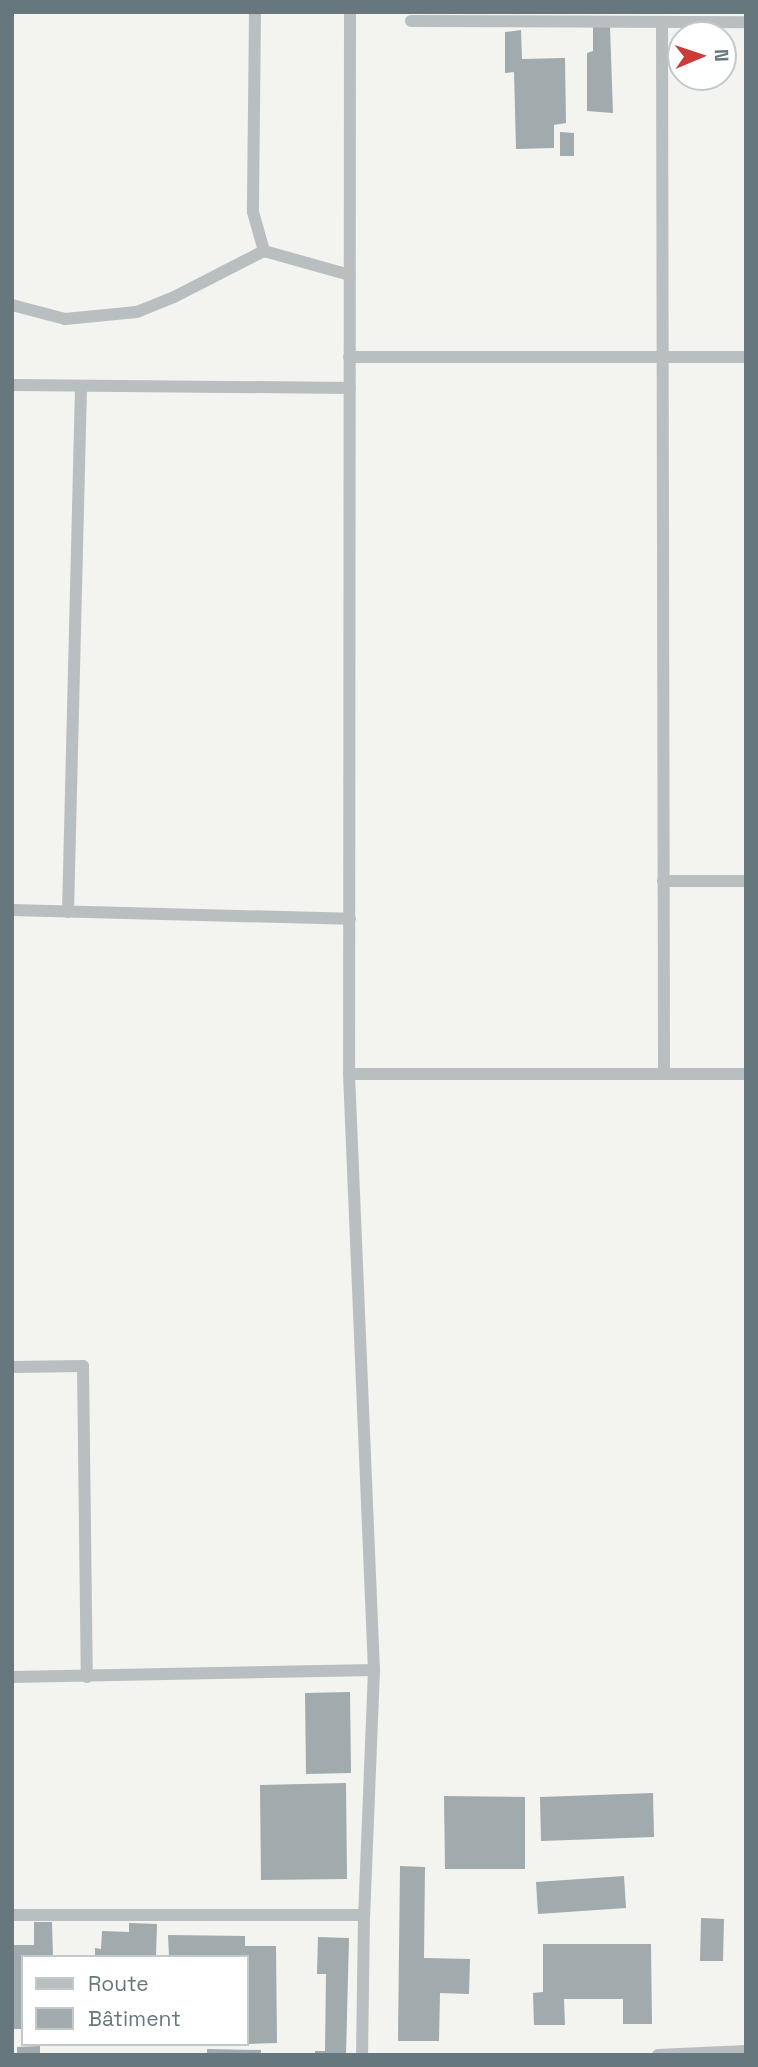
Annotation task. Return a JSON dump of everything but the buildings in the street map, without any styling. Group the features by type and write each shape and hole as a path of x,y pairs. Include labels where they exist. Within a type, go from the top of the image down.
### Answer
{"street":[{"path":"254,12 253,212 264,251"},
{"path":"350,12 349,1074 374,1670 364,1915 362,2055"},
{"path":"411,21 746,22"},
{"path":"662,22 664,1074"},
{"path":"12,305 65,319 137,312 264,251 349,275"},
{"path":"349,357 746,357"},
{"path":"12,385 350,388"},
{"path":"68,912 81,386"},
{"path":"663,881 746,881"},
{"path":"12,910 349,919"},
{"path":"349,1074 746,1074"},
{"path":"12,1367 83,1366 87,1677"},
{"path":"12,1677 374,1670"},
{"path":"12,1915 364,1915"},
{"path":"658,2055 746,2051"}]}
